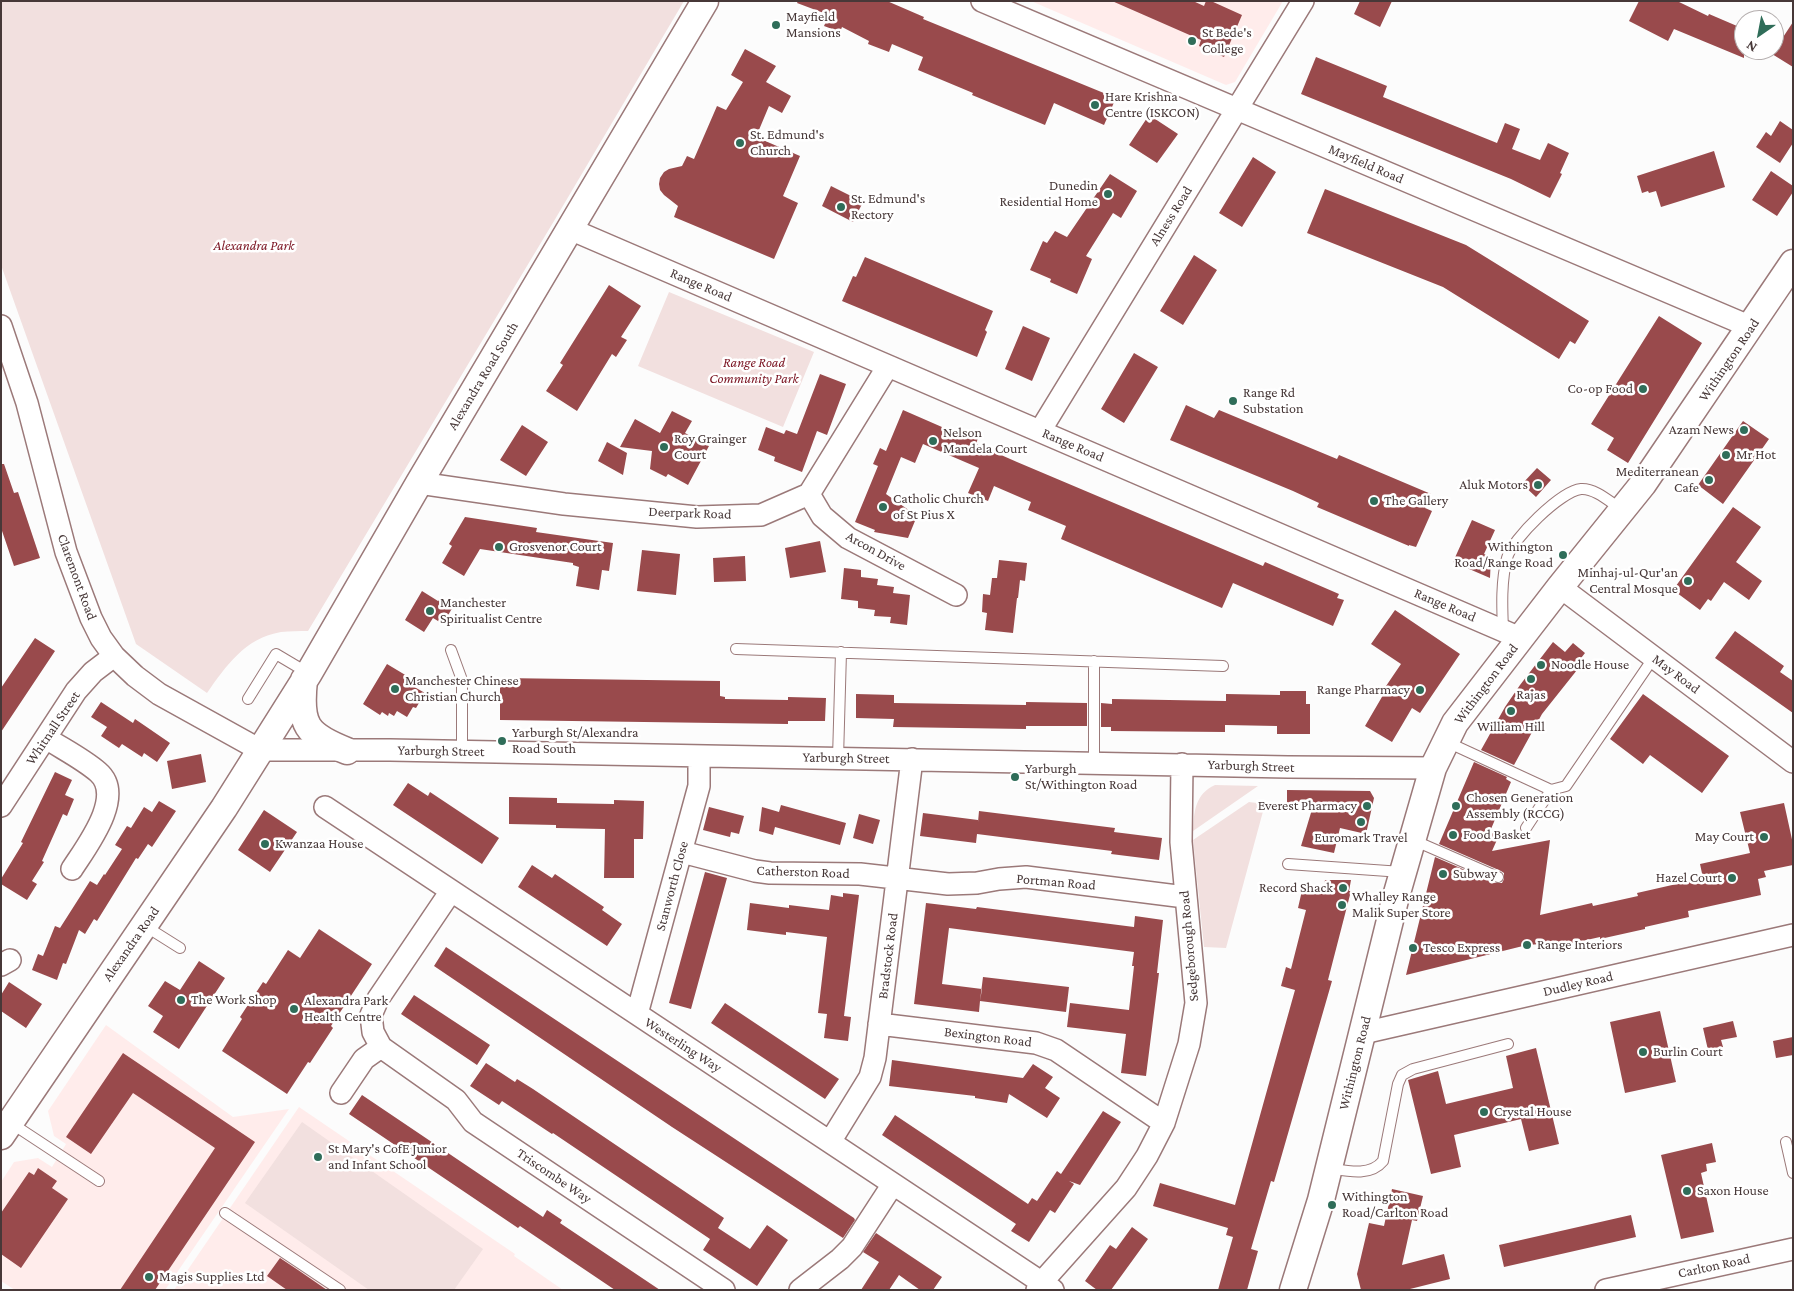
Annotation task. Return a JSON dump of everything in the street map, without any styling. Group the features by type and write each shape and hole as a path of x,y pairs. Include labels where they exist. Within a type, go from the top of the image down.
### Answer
{"street":[{"name":"Alexandra Road South","path":"260,750 306,676 705,1"},
{"name":"Mayfield Road","path":"982,1 1751,328"},
{"name":"Alness Road","path":"1040,431 1303,1"},
{"name":"Range Road","path":"570,229 1512,634"},
{"name":"Withington Road","path":"1293,1290 1321,1200 1403,872 1433,768 1455,723 1512,634 1560,587 1643,484 1751,328 1793,263"},
{"name":"Claremont Road","path":"1,326 27,403 66,552 91,618 101,638 114,656 134,676 159,694 260,750"},
{"path":"808,494 888,366"},
{"name":"Deerpark Road","path":"419,483 564,504 697,517 761,515 808,494"},
{"name":"Arcon Drive","path":"808,494 822,516 848,538 956,595"},
{"name":"May Road","path":"1560,587 1793,762"},
{"name":"Whitnall Street","path":"1,806 76,691 93,672 114,656"},
{"path":"306,676 302,699 306,724 315,736 328,744 347,751"},
{"path":"46,738 99,773 107,784 108,795 105,810 98,827 72,869"},
{"name":"Yarburgh Street","path":"260,750 462,751 699,757 1433,768"},
{"name":"Alexandra Road","path":"6,1130 224,808 260,750"},
{"name":"Stanworth Close","path":"637,1014 699,786 699,757"},
{"name":"Bradstock Road","path":"830,1142 870,1076 875,1058 912,759"},
{"name":"Sedgeborough Road","path":"1044,1287 1126,1188 1147,1156 1164,1122 1189,1044 1196,1003 1181,842 1182,764"},
{"name":"Westerling Way","path":"325,808 830,1142 1044,1287"},
{"name":"Catherston Road","path":"682,852 755,871 770,873 860,874 897,877"},
{"name":"Portman Road","path":"897,877 948,884 977,883 1026,877 1185,897"},
{"path":"341,1092 364,1059 386,1051 373,1032 371,1015 378,999 451,891"},
{"name":"Dudley Road","path":"1363,1033 1793,935"},
{"name":"Bexington Road","path":"879,1024 1036,1043 1056,1050 1164,1122"},
{"name":"Triscombe Way","path":"386,1051 456,1100 473,1122 724,1290"},
{"path":"800,1290 840,1259 852,1247 893,1184"},
{"name":"Carlton Road","path":"1606,1290 1793,1249"}],"lane":[{"path":"1512,634 1502,588 1508,556 1522,534 1559,499 1581,489 1600,494 1621,510"},
{"path":"736,649 1223,666"},
{"path":"451,650 462,680 462,751"},
{"path":"838,758 841,652"},
{"path":"248,699 276,654 306,676"},
{"path":"1446,742 1551,790 1566,786 1654,658"},
{"path":"1094,661 1094,762"},
{"path":"1526,828 1551,790"},
{"path":"1412,839 1498,876"},
{"path":"1288,864 1403,872"},
{"path":"144,926 180,948"},
{"path":"1328,1168 1364,1171 1377,1168 1383,1161 1398,1084 1402,1075 1413,1069 1508,1044"},
{"path":"6,1130 99,1181"},
{"path":"1786,1142 1793,1173"},
{"path":"226,1213 340,1290"}],"shaded area":[{"name":"St Bede's College","path":"1031,1 1283,1 1235,82 1226,85"},
{"path":"106,1025 233,1117 289,1109 165,1290 15,1290 1,1281 1,1182 14,1162 38,1158 52,1167 66,1144 54,1136 48,1111"},
{"name":"St Mary's CofE Junior and Infant School","path":"299,1107 515,1254 514,1256 563,1290 174,1290"}],"green space":[{"name":"Alexandra Park","path":"1,1 684,1 308,631 281,632 257,640 229,663 207,693 136,644 1,265"},
{"name":"Range Road Community Park","path":"669,292 814,352 783,427 638,366"},
{"path":"1215,785 1258,786 1193,831 1197,804 1203,793"},
{"path":"1249,802 1265,804 1226,948 1204,947 1193,840"},
{"path":"302,1122 483,1249 454,1290 369,1290 245,1203"}],"building":[{"path":"798,1 887,1 924,17 923,19 1116,98 1104,125 1054,103 1045,125 918,70 923,57 892,44 889,52 868,44 869,41 842,27 840,32 824,26 829,15 797,3"},
{"path":"1112,1 1193,1 1204,6 1206,1 1211,1 1242,15 1224,57 1199,46 1201,40"},
{"path":"1360,1 1392,1 1380,27 1354,14"},
{"path":"1639,1 1677,1 1708,16 1709,14 1734,25 1734,54 1674,29 1668,41 1629,21"},
{"path":"1793,22 1793,67 1782,60 1784,60 1784,36"},
{"path":"745,49 776,66 766,82 791,96 782,113 769,106 756,137 800,156 783,196 798,203 774,259 674,217 678,206 664,195 660,190 659,184 664,172 682,166 687,156 694,159 717,106 726,110 743,82 731,75"},
{"path":"1316,57 1387,86 1383,97 1497,143 1505,123 1520,129 1512,149 1540,160 1548,143 1569,153 1560,173 1562,174 1550,198 1511,179 1301,94"},
{"path":"1149,115 1178,134 1157,163 1129,145"},
{"path":"1780,121 1793,130 1793,143 1780,163 1756,147 1766,132 1771,136"},
{"path":"1714,151 1725,187 1661,207 1656,191 1642,193 1637,176"},
{"path":"1253,157 1276,172 1242,227 1219,213"},
{"path":"1771,171 1793,186 1793,192 1777,216 1752,200"},
{"path":"1110,174 1137,191 1121,218 1113,213 1086,256 1092,259 1077,294 1050,282 1051,279 1030,270 1043,241 1047,243 1055,231 1067,237"},
{"name":"St. Edmund's Rectory","path":"831,186 863,202 853,222 822,206"},
{"path":"1325,189 1466,245 1589,321 1575,344 1570,341 1559,359 1443,287 1307,233"},
{"path":"1194,255 1217,270 1183,325 1160,311"},
{"path":"865,257 993,311 977,357 842,301 853,276 856,277"},
{"path":"609,285 641,306 621,337 627,340 616,357 612,354 577,411 546,391 563,365 560,363"},
{"name":"Co-op Food","path":"1659,316 1702,343 1628,463 1607,450 1614,438 1591,424"},
{"path":"1023,326 1050,338 1032,381 1005,369"},
{"path":"1134,353 1158,367 1124,423 1101,409"},
{"path":"820,374 846,384 827,435 817,431 802,472 774,461 775,457 758,450 766,427 784,434 786,430 797,434"},
{"path":"1186,405 1214,418 1219,410 1337,459 1339,455 1431,494 1425,508 1432,511 1416,547 1409,546 1317,507 1319,503 1293,491 1170,440"},
{"path":"903,410 958,434 959,430 978,438 976,444 1263,566 1265,562 1339,594 1337,598 1344,600 1333,626 1233,583 1222,608 1061,539 1066,526 1028,510 1031,502 994,486 988,501 968,493 979,468 923,444 915,463 901,457 886,494 917,516 908,538 874,532 875,530 855,522 878,466 873,464 880,448 886,451"},
{"name":"Roy Grainger Court","path":"672,411 692,421 685,433 709,446 688,485 668,474 666,477 650,469 652,451 620,447 635,419 660,433"},
{"path":"1743,421 1769,439 1723,504 1698,485"},
{"path":"522,425 548,442 526,476 500,460"},
{"path":"607,442 627,453 623,475 598,461"},
{"path":"1,464 4,464 14,493 18,492 40,558 14,566 1,528"},
{"path":"1537,468 1551,480 1536,497 1522,484"},
{"path":"1733,507 1761,527 1736,562 1762,581 1749,600 1724,582 1711,601 1708,599 1700,610 1673,590"},
{"path":"465,517 537,528 536,532 613,543 609,571 602,570 599,590 576,586 579,567 573,565 573,563 480,549 464,576 442,563 452,546 449,544"},
{"path":"1472,520 1495,530 1484,554 1491,557 1490,578 1453,562"},
{"path":"820,541 826,572 790,578 785,548"},
{"path":"642,550 680,554 676,595 637,591"},
{"path":"745,556 746,581 714,582 713,558"},
{"path":"999,560 1027,563 1025,581 1020,580 1013,633 985,630 987,613 982,612 983,594 990,595 992,578 997,578"},
{"path":"844,568 861,570 861,577 878,579 877,585 894,587 893,593 910,595 907,625 890,623 891,617 874,616 875,610 858,608 858,601 841,599"},
{"name":"Manchester Spiritualist Centre","path":"422,591 438,601 441,597 454,605 443,624 433,618 424,632 405,620"},
{"path":"1395,610 1460,654 1420,713 1412,708 1392,742 1365,726 1386,690 1384,689 1401,664 1371,644"},
{"path":"1735,631 1784,666 1780,672 1793,681 1793,713 1715,658"},
{"path":"35,638 55,651 1,732 1,688"},
{"path":"1553,642 1565,652 1573,643 1585,653 1578,662 1581,665 1542,714 1514,765 1481,750 1505,707"},
{"name":"Manchester Chinese Christian Church","path":"387,664 412,679 409,684 425,693 416,708 413,707 407,717 397,711 394,716 389,713 388,716 382,712 380,715 363,704"},
{"path":"500,678 720,681 720,696 725,697 725,699 788,700 788,697 826,698 825,721 788,721 788,724 500,720"},
{"path":"1280,691 1306,691 1306,704 1310,704 1310,734 1277,734 1277,726 1225,725 1225,732 1111,731 1111,727 1101,727 1101,703 1112,704 1112,699 1226,701 1226,694 1280,695"},
{"path":"856,694 894,695 894,703 1026,705 1026,702 1087,703 1087,726 1026,726 1026,729 893,727 894,719 856,718"},
{"path":"1643,694 1729,756 1702,793 1650,755 1643,764 1610,739"},
{"path":"101,702 133,723 135,719 170,743 157,762 144,753 142,757 122,744 119,748 101,736 107,727 91,717"},
{"path":"201,754 206,782 172,789 167,761"},
{"path":"1474,762 1507,777 1506,779 1511,782 1491,829 1500,833 1492,851 1550,840 1540,915 1592,903 1593,906 1638,896 1637,893 1703,878 1700,864 1750,853 1740,812 1784,803 1793,844 1793,865 1764,871 1766,877 1758,879 1761,895 1688,911 1689,917 1645,927 1645,929 1555,947 1555,943 1527,945 1406,975 1435,857 1495,883 1502,883 1504,879 1504,873 1501,871 1439,844"},
{"path":"55,772 72,780 65,795 74,799 67,816 63,814 42,861 44,862 32,881 37,884 27,900 1,884 1,879 23,843 21,842"},
{"path":"408,783 428,796 430,792 499,838 482,864 393,805"},
{"path":"1287,790 1370,791 1374,798 1366,834 1340,828 1334,853 1301,846 1313,806 1287,806"},
{"path":"509,797 557,798 557,803 614,804 614,800 644,801 643,839 634,839 634,878 604,878 605,829 556,828 556,825 509,824"},
{"path":"159,801 176,811 152,847 148,844 138,859 136,858 97,921 94,919 85,934 79,930 66,964 63,963 57,980 32,970 38,954 43,956 55,926 60,928 90,881 97,885 105,875 122,849 115,845 127,826 131,828 144,807 152,812"},
{"path":"781,805 846,823 840,845 775,827 773,835 759,831 762,807 779,812"},
{"path":"709,807 744,816 739,834 731,832 730,837 703,830"},
{"name":"Kwanzaa House","path":"264,810 297,832 270,872 238,850"},
{"path":"979,811 1115,828 1114,832 1162,838 1159,860 1111,854 1112,851 977,834 976,843 920,836 923,813 978,820 978,822"},
{"path":"859,814 880,820 873,844 853,838"},
{"path":"532,865 552,878 555,874 604,907 602,910 622,924 607,946 518,887"},
{"path":"705,872 727,878 691,1009 669,1003"},
{"path":"1325,880 1351,880 1349,891 1351,891 1328,980 1332,981 1274,1182 1271,1181 1251,1249 1258,1251 1247,1290 1218,1290 1233,1237 1226,1235 1228,1228 1153,1206 1160,1183 1235,1205 1295,990 1281,986 1286,967 1291,969 1306,910 1298,908 1303,886 1323,891"},
{"path":"843,893 859,895 844,1016 851,1017 848,1041 824,1038 827,1014 818,1013 827,937 786,932 786,935 747,930 750,903 789,908 789,905 829,910 831,895 843,897"},
{"path":"926,903 976,909 977,907 1134,927 1135,916 1163,920 1157,973 1159,973 1146,1076 1121,1073 1126,1034 1067,1027 1070,1003 1129,1010 1134,952 949,928 942,984 982,989 983,977 1069,987 1066,1012 980,1001 979,1012 914,1004"},
{"name":"Alexandra Park Health Centre","path":"319,929 372,964 331,1026 333,1028 287,1094 222,1051 242,1019 240,1017 263,982 266,984 288,950 300,958"},
{"path":"446,947 854,1218 855,1220 843,1238 672,1127 434,966"},
{"name":"The Work Shop","path":"199,961 225,978 179,1049 153,1032 163,1016 148,1006 165,981 180,990"},
{"path":"9,982 42,1004 26,1028 1,1011 1,995"},
{"path":"414,995 490,1045 477,1065 401,1014"},
{"path":"725,1003 839,1079 825,1099 711,1023"},
{"name":"Burlin Court","path":"1660,1011 1676,1082 1625,1093 1610,1022"},
{"path":"1733,1021 1737,1037 1721,1040 1723,1047 1708,1050 1703,1028"},
{"path":"1793,1037 1793,1055 1776,1058 1773,1041"},
{"name":"Crystal House","path":"1536,1048 1559,1144 1529,1151 1521,1119 1454,1135 1461,1167 1431,1174 1408,1080 1438,1071 1446,1104 1513,1088 1506,1056"},
{"path":"123,1053 255,1142 155,1290 120,1290 215,1148 133,1093 91,1154 66,1137"},
{"path":"892,1060 1023,1078 1033,1064 1053,1077 1045,1088 1060,1098 1047,1118 1009,1094 1007,1103 975,1098 975,1096 889,1086"},
{"path":"486,1063 515,1082 517,1079 533,1089 724,1218 718,1228 750,1249 767,1225 788,1240 757,1286 703,1250 710,1239 553,1133 502,1101 499,1105 470,1086"},
{"path":"362,1095 543,1217 547,1210 562,1220 560,1223 660,1290 615,1290 520,1226 518,1228 349,1114"},
{"path":"1103,1111 1121,1122 1080,1185 1069,1181 1074,1184 1055,1213 1050,1210 1029,1242 1011,1231 1016,1224 882,1135 895,1115 1028,1204 1032,1198 1037,1201 1057,1171 1061,1174"},
{"name":"Saxon House","path":"1712,1143 1716,1162 1706,1164 1707,1171 1701,1173 1714,1232 1681,1239 1661,1155"},
{"path":"38,1168 57,1181 52,1188 68,1199 21,1268 1,1254 1,1213 29,1172 34,1175"},
{"path":"1392,1189 1423,1196 1417,1221 1412,1220 1402,1265 1444,1254 1450,1279 1406,1290 1361,1290 1357,1274 1369,1223 1384,1226"},
{"path":"1631,1215 1636,1237 1504,1267 1499,1245"},
{"path":"1132,1227 1148,1239 1111,1290 1097,1290 1085,1281 1110,1245 1116,1249"},
{"path":"876,1233 942,1277 933,1290 920,1290 899,1275 889,1290 861,1290 879,1262 863,1252"},
{"path":"280,1258 327,1290 287,1290 267,1276"}],"place":[{"name":"Mayfield Mansions","path":"776,25"},
{"name":"St Bede's College","path":"1192,41"},
{"name":"Hare Krishna Centre (ISKCON)","path":"1095,105"},
{"name":"St. Edmund's Church","path":"740,143"},
{"name":"Dunedin Residential Home","path":"1108,194"},
{"name":"St. Edmund's Rectory","path":"841,207"},
{"name":"Co-op Food","path":"1643,389"},
{"name":"Range Rd Substation","path":"1233,401"},
{"name":"Azam News","path":"1744,430"},
{"name":"Nelson Mandela Court","path":"933,441"},
{"name":"Roy Grainger Court","path":"664,447"},
{"name":"Mr Hot","path":"1726,455"},
{"name":"Mediterranean Cafe","path":"1709,480"},
{"name":"Aluk Motors","path":"1538,485"},
{"name":"The Gallery","path":"1374,501"},
{"name":"Catholic Church of St Pius X","path":"883,507"},
{"name":"Grosvenor Court","path":"499,547"},
{"name":"Withington Road/Range Road","path":"1563,555"},
{"name":"Minhaj-ul-Qur'an Central Mosque","path":"1688,581"},
{"name":"Manchester Spiritualist Centre","path":"430,611"},
{"name":"Noodle House","path":"1541,665"},
{"name":"Rajas","path":"1531,679"},
{"name":"Manchester Chinese Christian Church","path":"395,689"},
{"name":"Range Pharmacy","path":"1420,690"},
{"name":"William Hill","path":"1511,711"},
{"name":"Yarburgh St/Alexandra Road South","path":"502,741"},
{"name":"Yarburgh St/Withington Road","path":"1015,777"},
{"name":"Everest Pharmacy","path":"1367,806"},
{"name":"Chosen Generation Assembly (RCCG)","path":"1456,806"},
{"name":"Euromark Travel","path":"1361,822"},
{"name":"Food Basket","path":"1453,835"},
{"name":"May Court","path":"1764,837"},
{"name":"Kwanzaa House","path":"265,844"},
{"name":"Subway","path":"1443,874"},
{"name":"Hazel Court","path":"1732,878"},
{"name":"Record Shack","path":"1343,888"},
{"name":"Whalley Range Malik Super Store","path":"1342,905"},
{"name":"Range Interiors","path":"1527,945"},
{"name":"Tesco Express","path":"1413,948"},
{"name":"The Work Shop","path":"181,1000"},
{"name":"Alexandra Park Health Centre","path":"294,1009"},
{"name":"Burlin Court","path":"1643,1052"},
{"name":"Crystal House","path":"1484,1112"},
{"name":"St Mary's CofE Junior and Infant School","path":"318,1157"},
{"name":"Saxon House","path":"1687,1191"},
{"name":"Withington Road/Carlton Road","path":"1332,1205"},
{"name":"Magis Supplies Ltd","path":"149,1277"}]}
